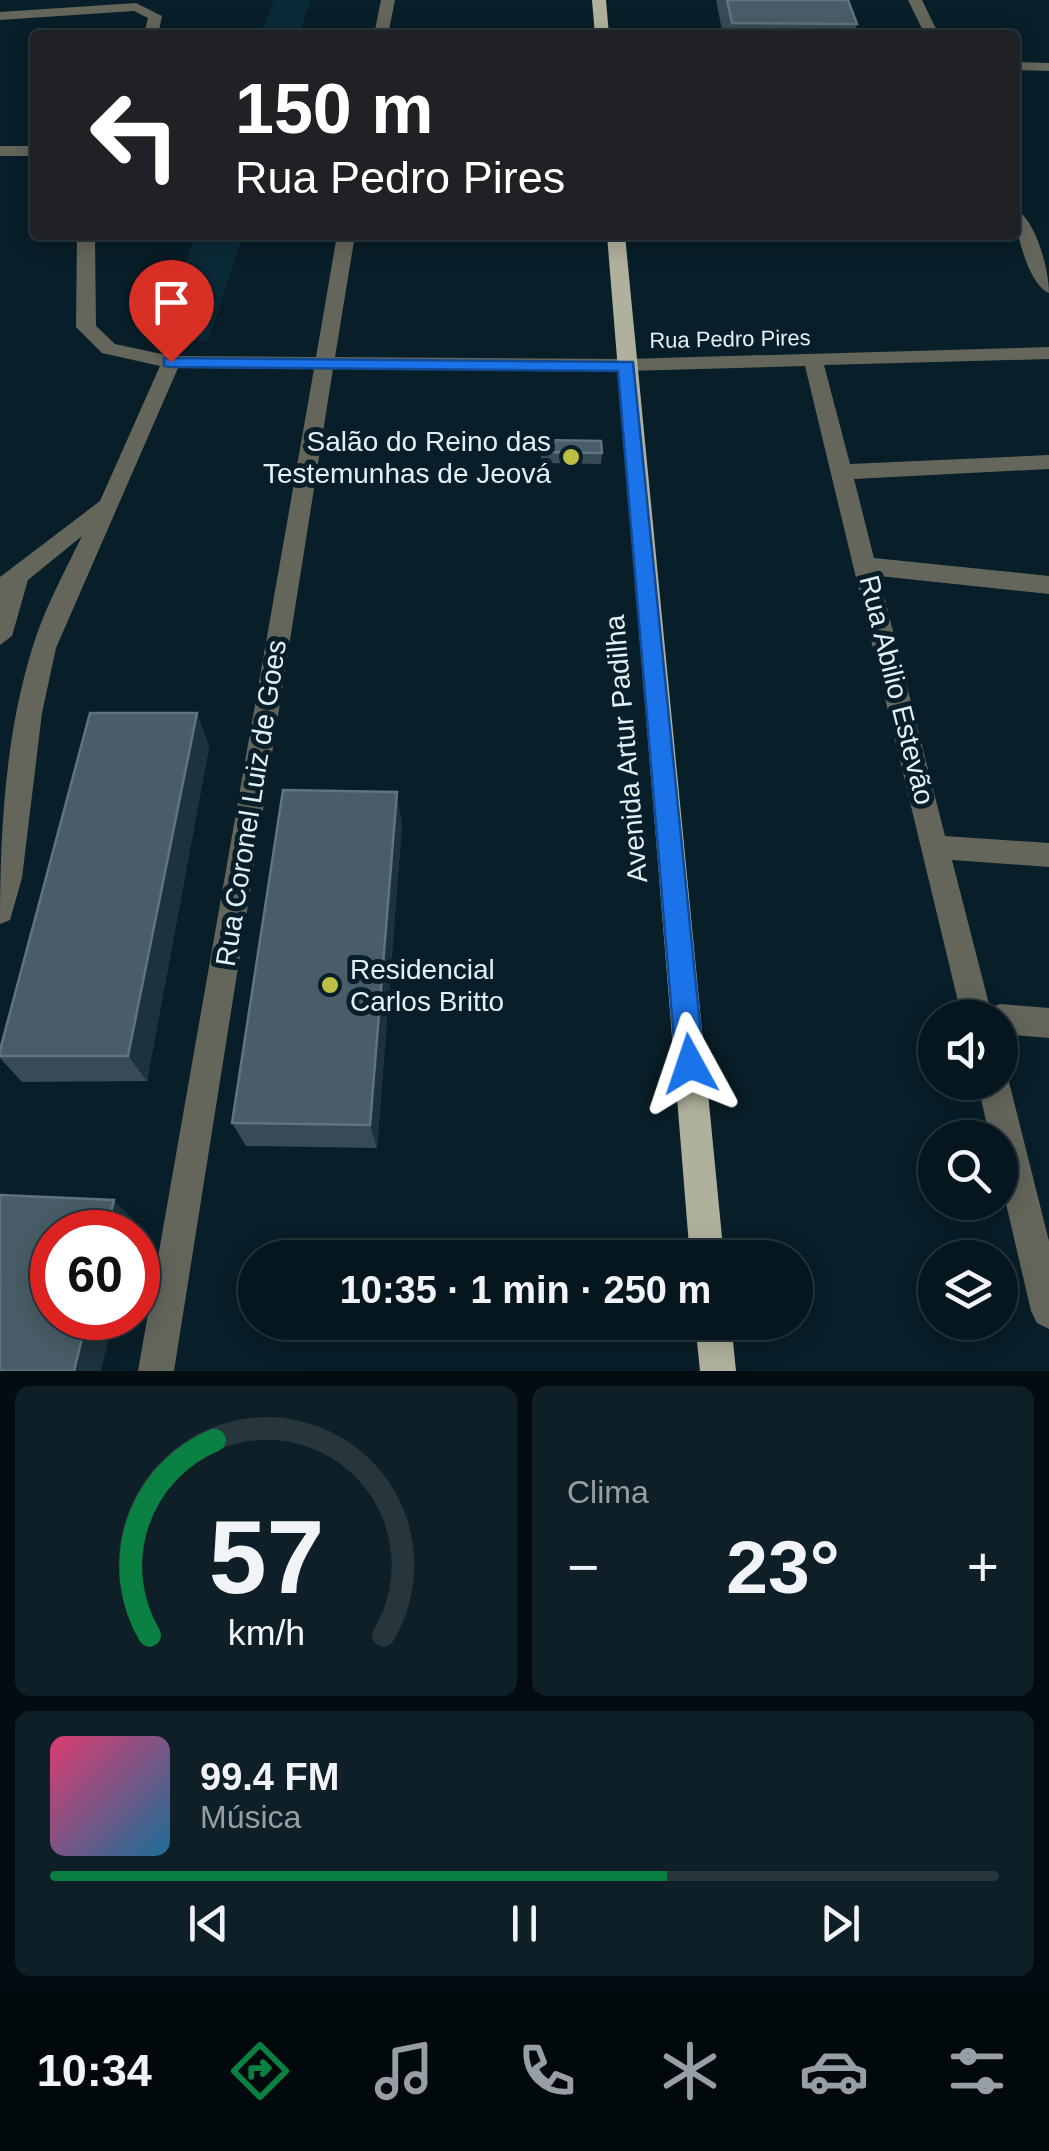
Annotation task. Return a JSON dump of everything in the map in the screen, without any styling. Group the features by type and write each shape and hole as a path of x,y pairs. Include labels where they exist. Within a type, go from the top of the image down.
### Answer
{"main road":[{"path":"599,0 602,30"},
{"name":"Avenida Artur Padilha","path":"616,240 705,1240"},
{"path":"715,1340 718,1371"}],"street":[{"path":"382,30 388,0"},
{"path":"915,0 930,30"},
{"path":"0,16 136,7 156,16 152,30"},
{"path":"1020,66 1049,67"},
{"path":"0,151 30,150"},
{"path":"1020,225 1049,286"},
{"name":"Rua Pedro Pires","path":"86,240 85,322 96,341 109,349 171,362 626,366 1049,353"},
{"name":"Rua Coronel Luiz de Goes","path":"156,1371 345,240"},
{"path":"0,910 29,714 44,649 70,578 110,502 171,362"},
{"name":"Rua Abilio Estevão","path":"814,363 974,1000"},
{"path":"840,472 1049,462"},
{"path":"0,636 9,583 110,502"},
{"path":"866,566 1049,585"},
{"path":"936,847 1049,854"},
{"path":"1018,1020 1049,1023"},
{"path":"998,1100 1041,1244 1049,1311"}],"shaded area":[{"path":"274,0 311,0 301,30 262,30"},
{"path":"194,240 242,240 208,341 157,340"}],"building":[{"path":"727,0 848,0 857,24 732,23"},
{"path":"541,440 601,441 602,453 541,452"},
{"path":"90,713 197,713 128,1056 0,1056 0,1050"},
{"name":"Residencial Carlos Britto","path":"283,790 397,792 370,1125 232,1123"},
{"path":"0,1195 114,1200 112,1210 30,1210 30,1340 82,1340 74,1371 0,1371"}],"place":[{"name":"Salão do Reino das Testemunhas de Jeová","path":"571,457"},
{"name":"Residencial Carlos Britto","path":"330,985"}],"route":[{"path":"171,362 626,366 690,1064"}]}
